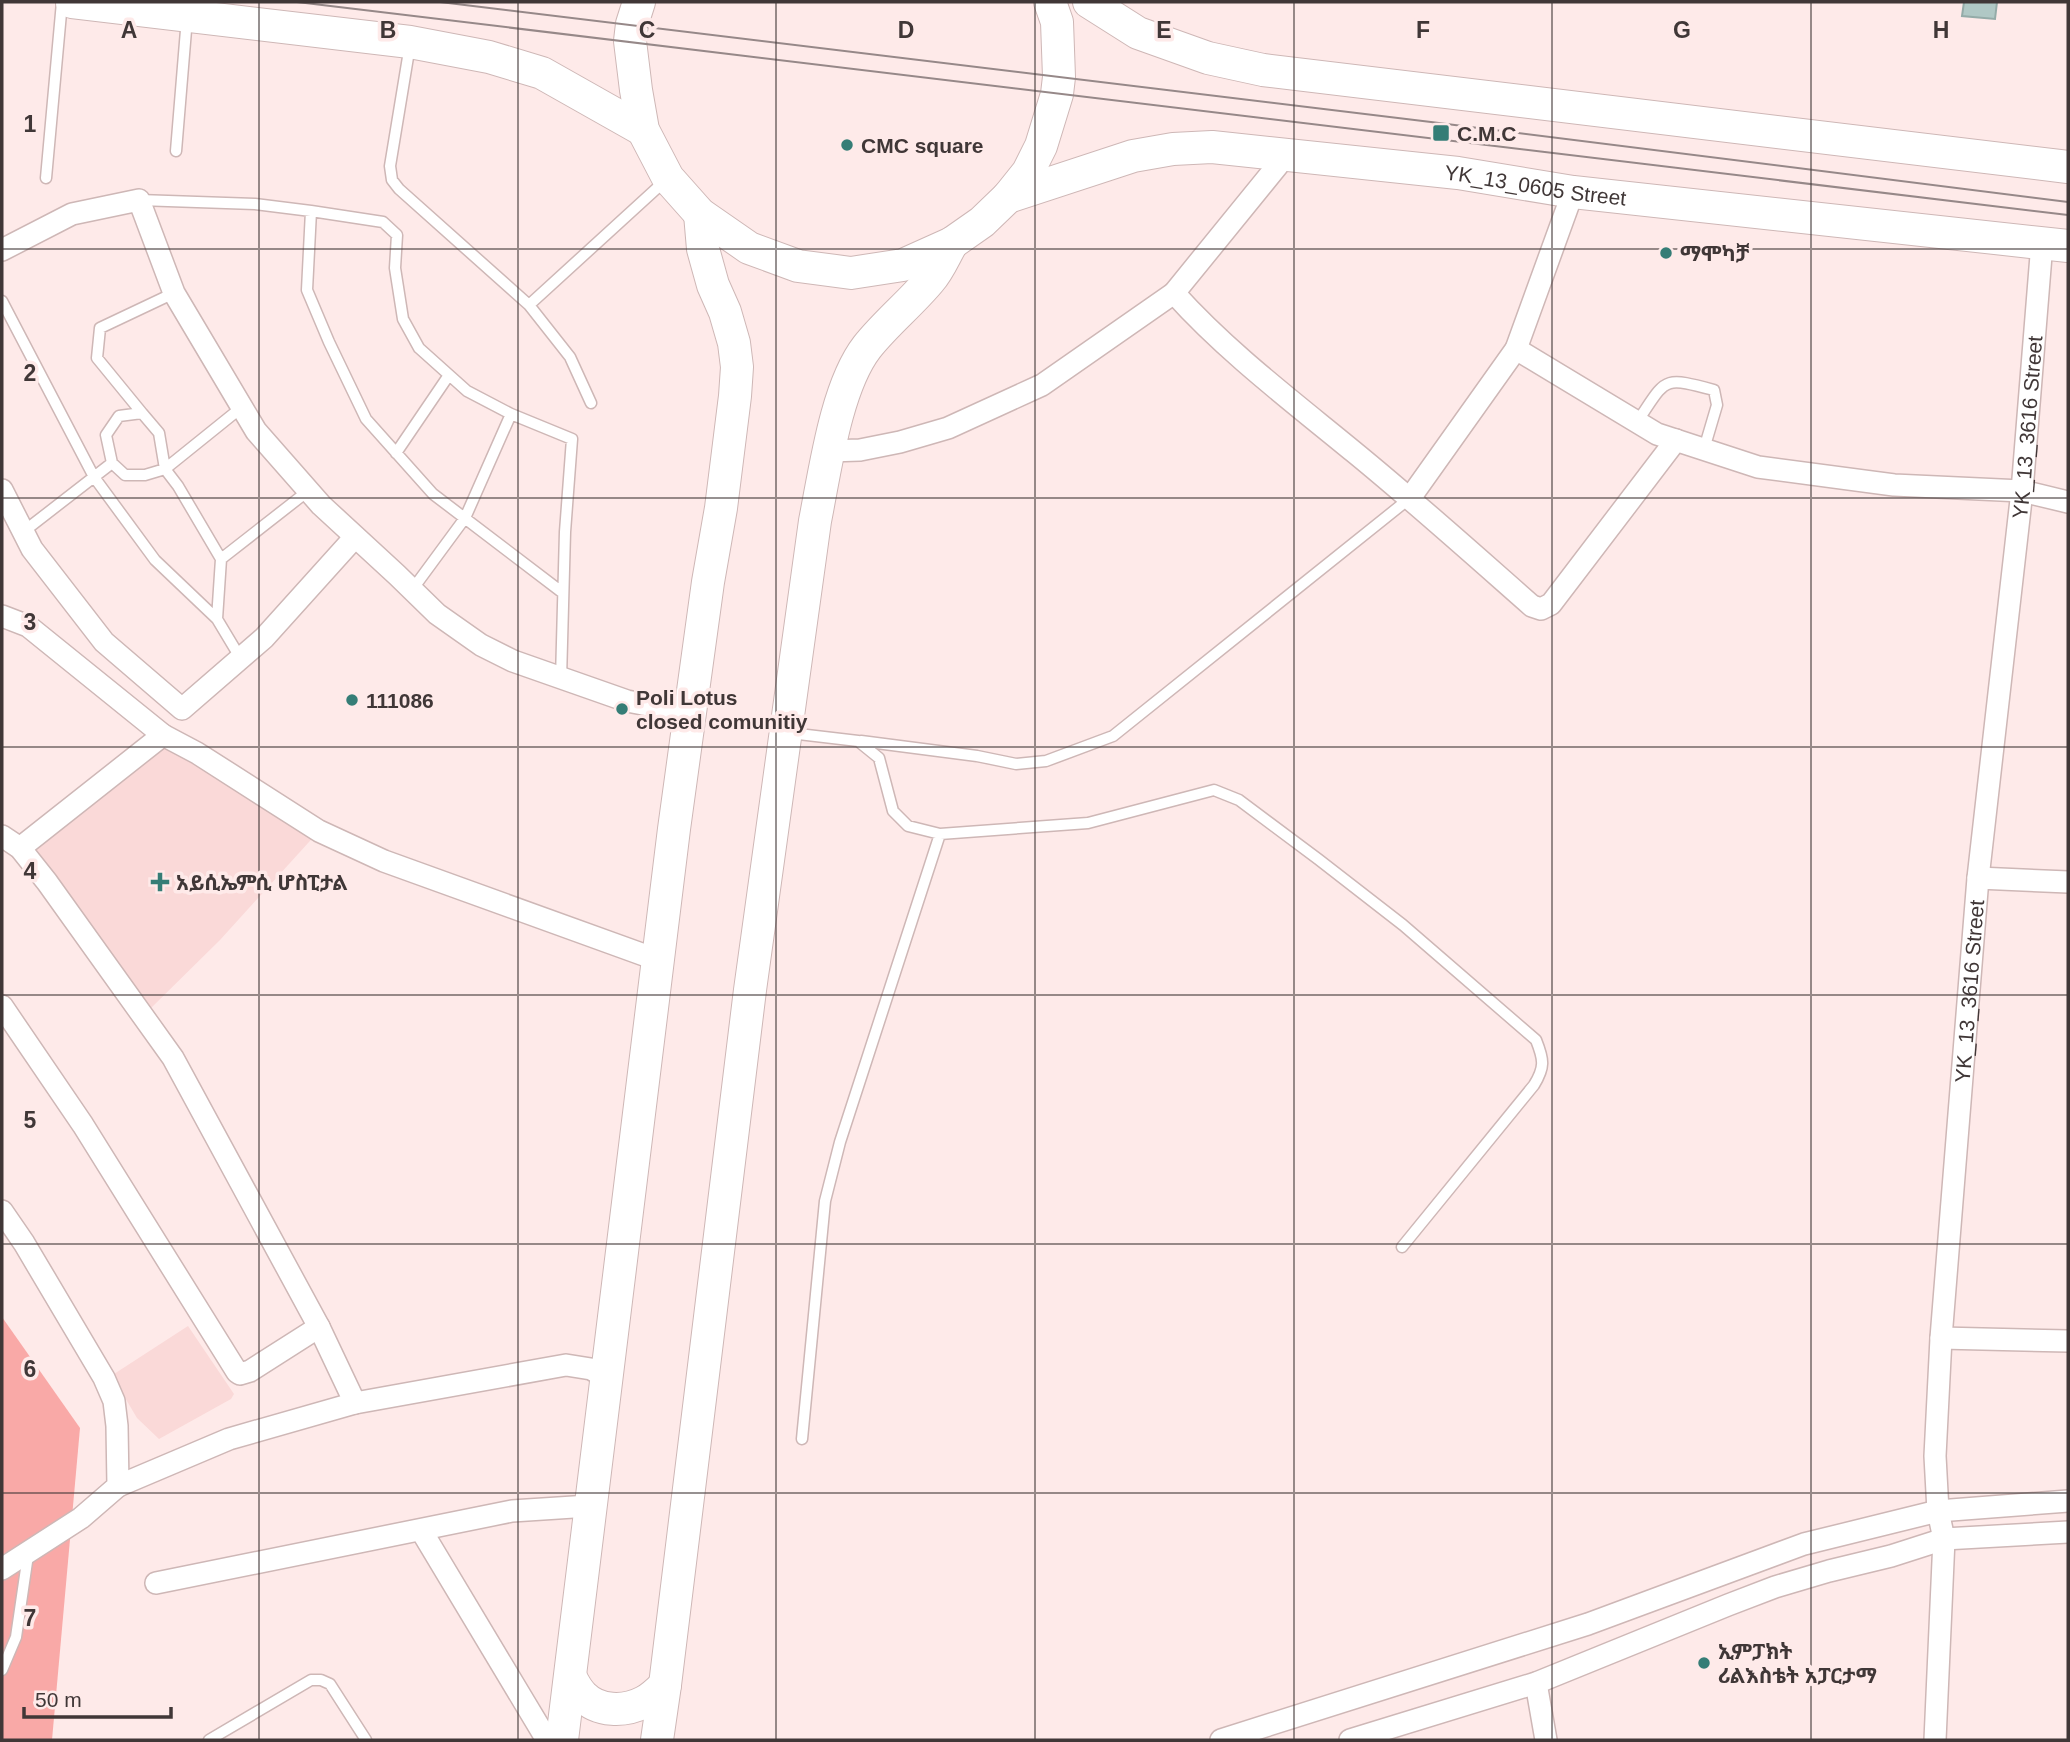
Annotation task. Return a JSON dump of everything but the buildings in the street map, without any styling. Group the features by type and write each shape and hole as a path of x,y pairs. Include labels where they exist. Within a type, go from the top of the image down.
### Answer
{"main road":[{"path":"72,2 410,43 489,57 542,73 643,130"},
{"path":"639,2 632,24 631,41 643,130 668,178 700,214 749,248 798,266 851,273 904,265 952,243 982,222 1008,197 1028,172 1041,146 1057,94 1057,22 1050,2"},
{"path":"1089,2 1138,33 1208,58 1263,70 2068,167"},
{"name":"YK_13_0605 Street","path":"1008,197 1133,156 1173,149 1212,147 1458,173 1573,192 2055,244"},
{"path":"562,1740 658,960 735,396 737,367 734,344 703,248 700,214"},
{"path":"657,1740 750,990 815,521 829,451 851,375 866,348 933,278 952,243"},
{"path":"571,1678 581,1695 591,1703 618,1709 646,1701 665,1685"}],"street":[{"path":"829,451 860,450 948,428 1042,385 1174,293 1287,154"},
{"path":"1410,498 1516,349 1573,192"},
{"path":"2,250 72,214 139,200 174,293 256,430 321,505 437,614 481,645 513,661 627,701 690,712"},
{"name":"YK_13_3616 Street","path":"1935,1740 1944,1539 1938,1510 1936,1456 1941,1338 1978,878 2022,491 2055,244"},
{"path":"1174,293 1203,325 1234,353 1410,498 1531,606 1541,609 1551,604 1676,440"},
{"path":"1516,349 1657,434 1758,467 1894,485 2022,491 2068,502"},
{"path":"2,490 32,549 104,642 182,709 264,639 355,537"},
{"path":"2,616 28,626 163,735 197,753 319,831 384,861 658,960"},
{"path":"20,848 163,735"},
{"path":"2,836 20,848 47,882 173,1058 319,1327 355,1403"},
{"path":"1978,878 2068,879"},
{"path":"2,1006 83,1125 237,1372 240,1374 250,1371 319,1327"},
{"path":"2,1211 24,1242 104,1378 114,1401 118,1486"},
{"path":"1941,1338 2068,1341"},
{"path":"2,1569 80,1518 118,1486 229,1439 355,1403 566,1365 591,1369 605,1377"},
{"path":"1221,1740 1588,1624 1804,1544 1938,1510 2068,1500"},
{"path":"156,1583 512,1511 589,1506"},
{"path":"421,1530 547,1740"},
{"path":"1350,1740 1536,1683 1775,1587 1829,1571 1891,1556 1944,1539 2068,1532"},
{"path":"1536,1683 1546,1740"}],"lane":[{"path":"46,178 62,2"},
{"path":"176,151 188,16"},
{"path":"410,43 390,166 392,180 399,190 529,305 570,357 591,404"},
{"path":"529,305 668,178"},
{"path":"139,200 255,204 311,211 383,222 397,235 394,268 403,319 419,348 467,391 511,414 572,439 565,532 561,679"},
{"path":"311,211 307,290 366,419 433,494 563,593"},
{"path":"174,293 100,328 97,358 159,432 165,469 221,559 216,619"},
{"path":"2,300 94,477 155,560 216,619 241,659"},
{"path":"396,453 449,375"},
{"path":"1637,422 1662,385 1677,380 1714,390 1717,405 1704,449"},
{"path":"142,413 119,416 106,435 112,463 125,475 145,475 165,469 242,407"},
{"path":"412,590 465,518 511,414"},
{"path":"23,532 112,463"},
{"path":"221,559 308,491"},
{"path":"787,733 977,756 1017,764 1046,761 1113,736 1410,498"},
{"path":"858,741 879,758 893,811 908,826 940,834 1088,823 1214,790 1239,800 1403,925 1536,1040 1542,1055 1542,1071 1534,1085 1402,1247"},
{"path":"802,1438 825,1201 840,1142 940,834"},
{"path":"2,1670 16,1637 28,1552"},
{"path":"209,1740 311,1680 321,1680 330,1684 366,1740"}],"shaded area":[{"path":"163,735 319,831 220,940 150,1009 20,848"},
{"path":"2,1317 80,1428 52,1740 2,1740"},
{"path":"188,1326 234,1394 231,1399 159,1439 137,1418 114,1374"}],"tram line":[{"path":"297,2 2068,215"},
{"path":"440,2 2068,202"}],"place":[{"name":"C.M.C","path":"1441,133"},
{"name":"CMC square","path":"847,145"},
{"name":"ማሞካቻ","path":"1666,253"},
{"name":"111086","path":"352,700"},
{"name":"Poli Lotus closed comunitiy","path":"622,709"},
{"name":"አይሲኤምሲ ሆስፒታል","path":"160,882"},
{"name":"ኢምፓክት ሪልእስቴት አፓርታማ","path":"1704,1663"}]}
